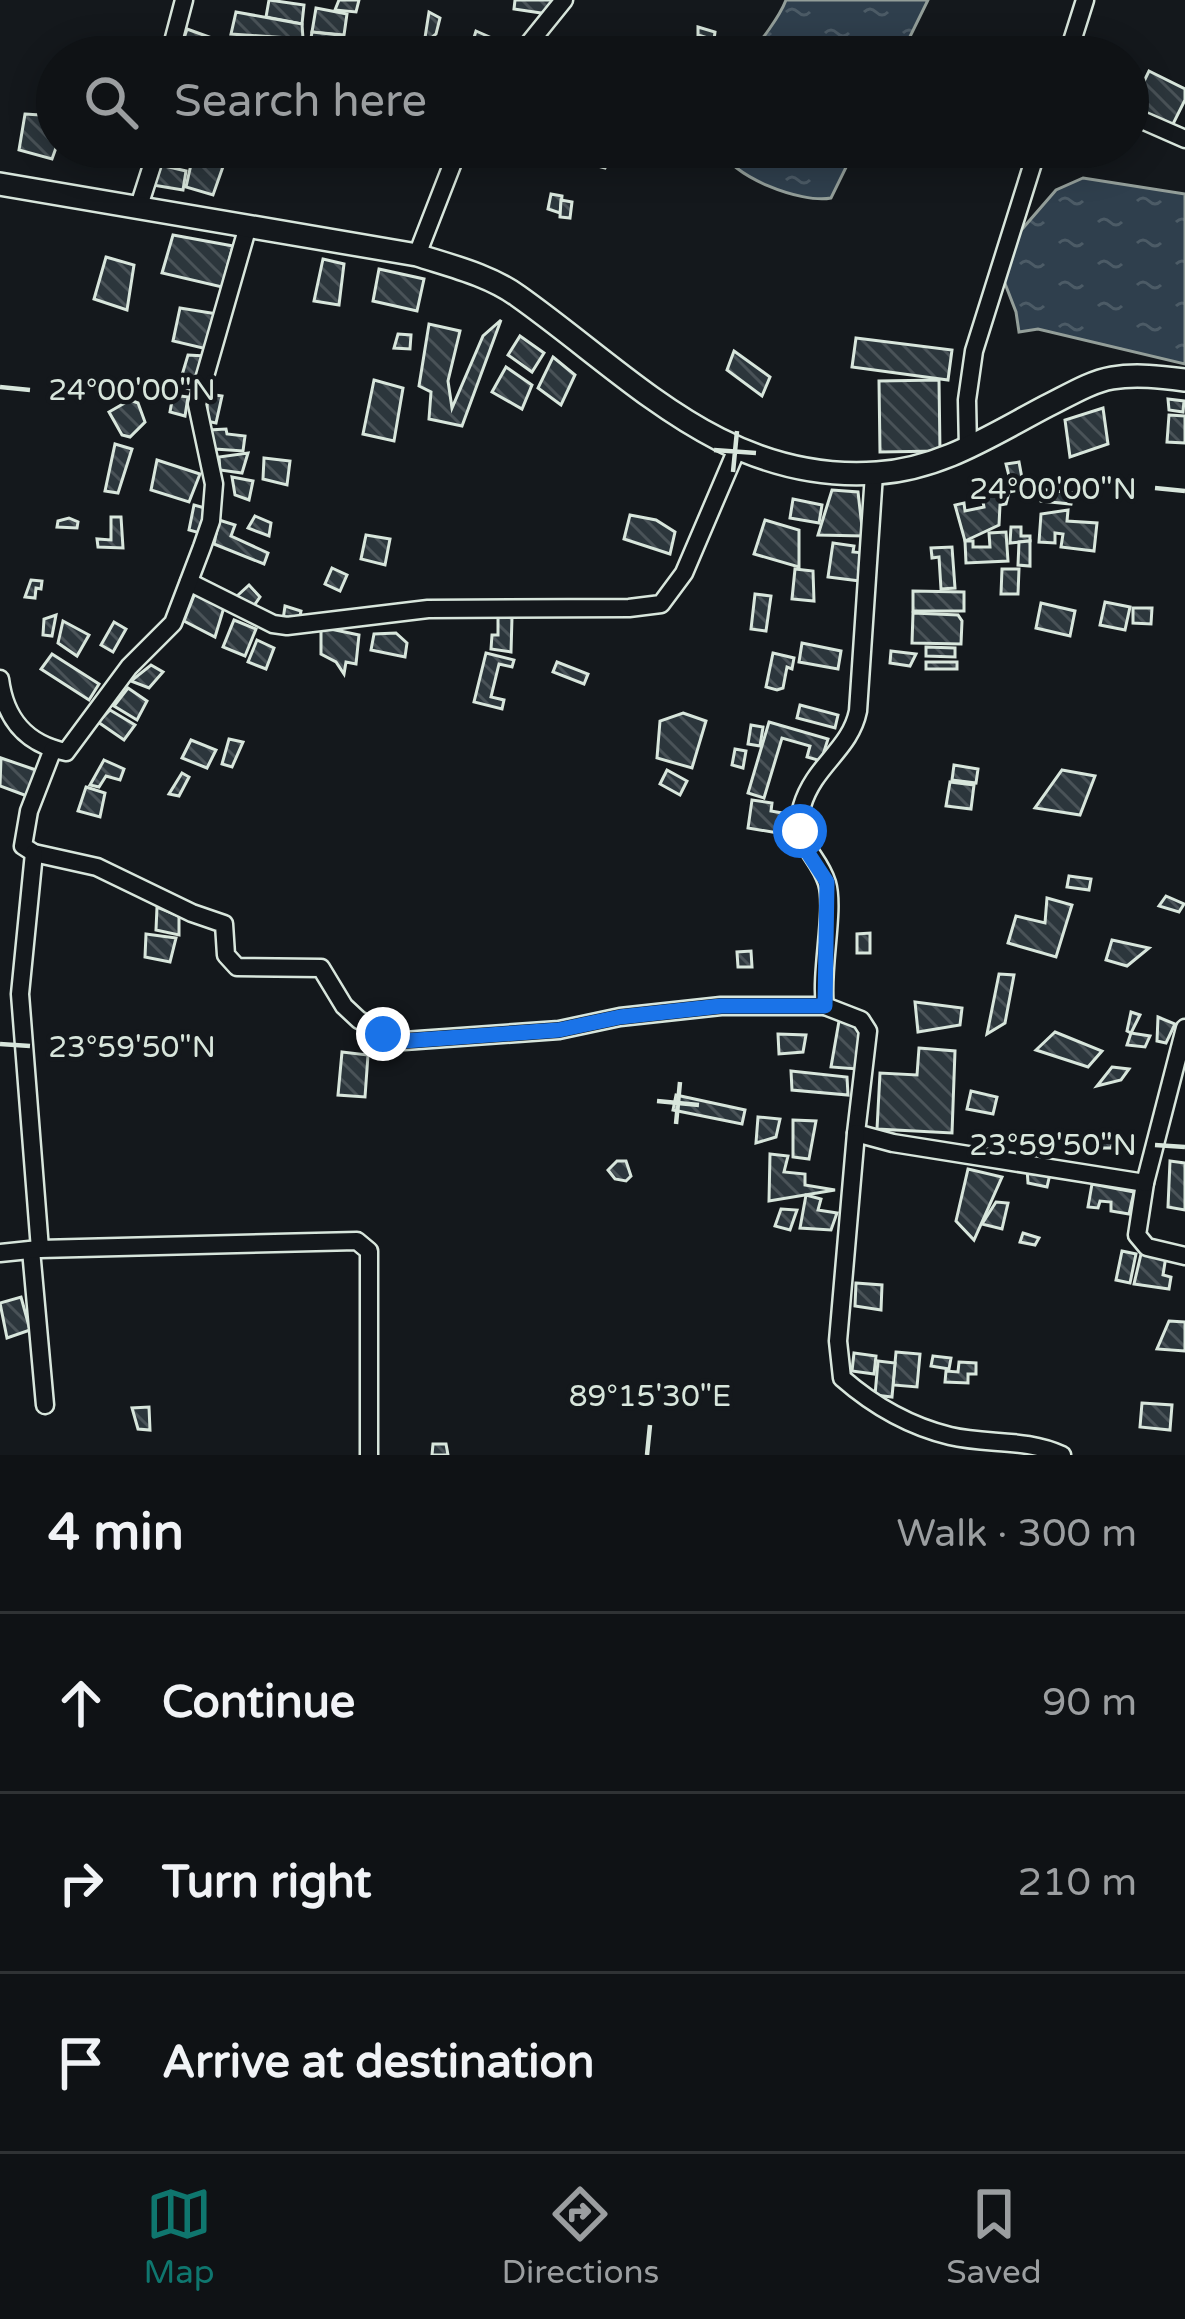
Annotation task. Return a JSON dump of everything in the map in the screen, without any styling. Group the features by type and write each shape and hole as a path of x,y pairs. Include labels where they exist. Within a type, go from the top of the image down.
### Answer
{"main road":[{"path":"0,184 417,255 483,277 517,294 620,376 696,428 782,467 874,474 920,468 1110,378 1185,380"}],"street":[{"path":"175,36 184,0"},
{"path":"535,36 564,0"},
{"path":"1073,36 1084,0"},
{"path":"1149,123 1185,139"},
{"path":"139,206 151,168"},
{"path":"417,255 451,168"},
{"path":"968,449 967,400 974,351 1031,168"},
{"path":"0,679 11,722 66,752 129,667 173,622 211,520 214,484 197,404 248,226"},
{"path":"189,582 273,624 287,626 428,608 661,604 684,573 737,449"},
{"path":"825,1006 827,882 806,850 800,812 813,776 854,733 874,474"},
{"path":"53,749 21,842 34,853 97,866 224,924 226,956 237,967 313,964 321,968 344,1006 359,1020 404,1041 559,1030 620,1017 721,1006 825,1006 861,1020 868,1031 838,1341 842,1378 896,1417 952,1437 1042,1446 1062,1455"},
{"path":"34,853 20,994 45,1405"},
{"path":"1185,1028 1145,1183 1137,1235 1147,1247 1185,1256"},
{"path":"856,1133 1145,1183"},
{"path":"0,1253 357,1241 369,1251 368,1455"}],"water":[{"path":"786,0 928,0 910,36 764,36"},
{"path":"737,168 846,168 831,198 803,197"},
{"path":"1083,178 1185,194 1185,364 1038,329 1019,332 1004,281 1017,235 1056,190"}],"building":[{"path":"269,0 304,5 302,24 266,17"},
{"path":"339,0 359,0 356,12 335,10"},
{"path":"515,0 553,0 548,14 514,9"},
{"path":"316,8 347,14 344,35 312,32"},
{"path":"236,12 302,24 303,36 260,36 231,34"},
{"path":"429,12 440,18 436,34 425,36"},
{"path":"698,27 715,32 714,36 698,35"},
{"path":"1149,71 1185,89 1185,100 1172,126 1149,114"},
{"path":"25,114 36,115 36,155 19,150"},
{"path":"155,168 186,171 183,190 153,185"},
{"path":"190,168 223,168 213,195 186,187"},
{"path":"551,194 562,196 560,213 548,209"},
{"path":"561,200 572,202 570,218 560,217"},
{"path":"173,235 233,246 222,287 162,273"},
{"path":"106,257 134,265 127,310 94,299"},
{"path":"323,259 344,264 339,305 314,301"},
{"path":"379,269 424,279 417,311 373,301"},
{"path":"180,308 217,314 207,349 173,341"},
{"path":"501,320 462,426 429,419 431,392 419,386 429,324 460,331 448,381 452,408 483,336"},
{"path":"398,334 411,335 410,349 394,348"},
{"path":"520,336 544,353 532,372 508,355"},
{"path":"856,338 952,350 948,380 852,367"},
{"path":"734,351 770,377 762,396 727,370"},
{"path":"188,355 204,356 195,391 179,385"},
{"path":"553,357 575,375 561,405 538,388"},
{"path":"506,367 532,385 522,409 492,392"},
{"path":"374,380 403,388 394,441 363,434"},
{"path":"939,380 940,451 880,452 879,381"},
{"path":"208,394 222,396 216,423 206,421"},
{"path":"173,395 188,397 185,416 170,412"},
{"path":"1168,399 1184,401 1183,412 1169,410"},
{"path":"130,400 138,403 145,422 130,437 122,435 109,412"},
{"path":"1103,408 1108,444 1070,457 1065,420"},
{"path":"1169,415 1185,416 1185,443 1167,442"},
{"path":"226,429 227,434 245,436 243,451 215,449 209,430"},
{"path":"115,444 132,449 118,493 105,491"},
{"path":"248,453 242,473 220,470 219,457"},
{"path":"264,458 290,461 287,485 263,479"},
{"path":"157,460 200,474 189,502 151,490"},
{"path":"1019,462 1024,489 1009,492 1006,504 1000,505 999,525 965,541 955,505 964,503 965,511 984,507 980,486 1010,480 1006,464"},
{"path":"232,477 253,481 249,500 235,495"},
{"path":"1039,489 1073,493 1071,504 1041,501"},
{"path":"832,490 858,492 863,536 818,535"},
{"path":"793,499 822,505 819,523 790,518"},
{"path":"194,505 205,508 200,533 189,530"},
{"path":"1068,510 1067,521 1097,523 1094,551 1061,547 1063,534 1055,533 1055,543 1039,542 1041,514"},
{"path":"630,515 656,520 675,532 670,554 624,539"},
{"path":"255,516 271,523 269,536 248,528"},
{"path":"111,517 121,517 123,548 98,547 97,539 111,540"},
{"path":"219,520 235,525 231,536 268,553 264,564 214,544"},
{"path":"765,520 799,530 799,567 754,554"},
{"path":"58,521 78,522 77,528 57,527"},
{"path":"1011,527 1021,527 1021,536 1030,536 1030,541 1010,543"},
{"path":"1006,532 1008,561 966,563 965,541 973,541 973,547 990,547 989,533"},
{"path":"366,535 390,539 385,565 361,559"},
{"path":"1030,541 1030,566 1018,565 1019,542"},
{"path":"833,543 864,553 860,581 828,577"},
{"path":"952,547 955,588 941,589 939,557 932,558 931,548"},
{"path":"332,568 347,575 340,591 325,584"},
{"path":"795,569 813,571 814,601 792,599"},
{"path":"1002,569 1019,569 1018,594 1001,594"},
{"path":"31,580 42,581 35,598 25,597"},
{"path":"249,585 260,597 253,607 237,596"},
{"path":"913,591 964,592 964,611 913,611"},
{"path":"195,593 225,604 215,637 184,621"},
{"path":"755,594 771,596 766,631 751,629"},
{"path":"1105,602 1130,607 1125,630 1100,625"},
{"path":"1041,603 1075,611 1070,636 1036,628"},
{"path":"285,606 301,611 299,620 283,620"},
{"path":"1133,608 1152,608 1151,624 1133,623"},
{"path":"913,613 958,615 961,644 912,643"},
{"path":"56,615 52,636 43,635 44,619"},
{"path":"498,615 512,617 511,652 491,649 492,635 498,635"},
{"path":"234,620 256,629 245,656 223,647"},
{"path":"63,621 89,635 77,656 58,643"},
{"path":"114,622 126,629 113,652 101,645"},
{"path":"321,627 359,635 356,664 346,662 344,674 336,662 321,654"},
{"path":"396,633 407,643 405,657 371,650 374,634"},
{"path":"257,640 274,648 266,669 248,662"},
{"path":"802,643 841,651 838,669 799,662"},
{"path":"926,647 955,648 955,657 926,656"},
{"path":"891,651 916,654 910,666 890,663"},
{"path":"486,653 514,660 512,667 499,664 491,697 504,700 502,709 474,702"},
{"path":"773,653 794,658 783,688 777,690 766,687"},
{"path":"52,654 99,684 89,700 41,669"},
{"path":"557,662 588,674 584,684 553,672"},
{"path":"926,662 957,662 957,669 926,669"},
{"path":"151,665 163,672 149,688 131,681"},
{"path":"128,688 147,701 137,720 114,706"},
{"path":"800,705 838,715 835,728 797,718"},
{"path":"110,710 135,725 124,740 98,722"},
{"path":"683,713 706,721 692,768 657,758 660,721"},
{"path":"769,722 828,739 821,761 807,757 810,746 782,738 764,798 748,793"},
{"path":"751,725 763,727 760,746 748,744"},
{"path":"229,739 243,742 232,767 222,764"},
{"path":"191,740 216,750 207,768 182,758"},
{"path":"735,749 746,751 743,768 732,765"},
{"path":"1,758 36,770 27,796 0,786"},
{"path":"104,760 124,769 120,780 106,776 99,787 90,785"},
{"path":"954,765 978,769 976,783 952,780"},
{"path":"667,770 687,781 680,795 660,784"},
{"path":"1062,770 1095,776 1080,815 1035,808"},
{"path":"182,773 189,777 179,796 169,794"},
{"path":"950,782 974,785 971,809 946,806"},
{"path":"86,787 105,793 100,817 78,811"},
{"path":"752,800 772,803 771,811 788,814 784,834 748,828"},
{"path":"1069,876 1091,879 1089,890 1067,887"},
{"path":"1166,896 1184,904 1179,912 1159,906"},
{"path":"1047,898 1072,905 1056,957 1008,943 1016,916 1045,923"},
{"path":"157,907 179,916 179,935 156,930"},
{"path":"870,933 870,953 857,953 857,934"},
{"path":"146,934 176,938 170,962 145,957"},
{"path":"1112,940 1149,948 1127,966 1106,960"},
{"path":"751,951 752,967 738,967 737,952"},
{"path":"999,974 1014,975 1005,1023 987,1034"},
{"path":"915,1002 962,1008 960,1025 918,1032"},
{"path":"1131,1012 1140,1015 1131,1033 1127,1031"},
{"path":"1158,1017 1175,1024 1166,1043 1157,1041"},
{"path":"839,1021 862,1027 857,1069 831,1067"},
{"path":"1055,1032 1102,1051 1088,1067 1036,1050"},
{"path":"1131,1033 1150,1036 1145,1047 1127,1045"},
{"path":"778,1034 806,1035 803,1052 779,1054"},
{"path":"919,1048 955,1051 952,1133 877,1129 880,1073 917,1075"},
{"path":"342,1052 368,1055 365,1097 338,1095"},
{"path":"1112,1067 1129,1069 1121,1080 1097,1086"},
{"path":"791,1071 847,1077 848,1095 792,1090"},
{"path":"971,1091 997,1097 993,1114 967,1109"},
{"path":"676,1095 745,1110 742,1124 673,1110"},
{"path":"758,1117 780,1119 776,1137 756,1143"},
{"path":"793,1120 816,1121 809,1159 793,1157"},
{"path":"1103,1134 1116,1136 1111,1148 1099,1148"},
{"path":"770,1154 788,1156 784,1172 805,1174 805,1185 835,1190 769,1201"},
{"path":"617,1161 626,1161 631,1176 626,1181 615,1179 608,1170"},
{"path":"1170,1161 1185,1163 1185,1210 1168,1207"},
{"path":"1027,1168 1050,1174 1047,1187 1028,1183"},
{"path":"968,1169 1002,1177 974,1240 956,1221"},
{"path":"1092,1184 1134,1192 1129,1214 1111,1211 1111,1202 1088,1207"},
{"path":"806,1195 821,1199 818,1210 837,1213 831,1230 800,1228"},
{"path":"996,1202 1008,1203 1002,1229 982,1224"},
{"path":"781,1209 797,1210 790,1230 775,1226"},
{"path":"1023,1233 1039,1238 1035,1245 1020,1242"},
{"path":"1122,1251 1136,1254 1130,1283 1116,1280"},
{"path":"1141,1254 1166,1256 1163,1275 1171,1277 1169,1289 1134,1284"},
{"path":"856,1283 882,1285 881,1310 855,1306"},
{"path":"21,1297 30,1330 7,1338 0,1303"},
{"path":"1169,1321 1185,1322 1185,1351 1157,1349"},
{"path":"896,1352 920,1354 917,1387 893,1385"},
{"path":"854,1353 876,1356 874,1374 852,1371"},
{"path":"933,1356 951,1358 949,1369 931,1366"},
{"path":"878,1361 895,1363 892,1397 875,1395"},
{"path":"959,1362 976,1363 976,1374 968,1374 968,1383 945,1382 946,1371 958,1372"},
{"path":"1142,1403 1172,1405 1170,1430 1140,1427"},
{"path":"149,1407 150,1430 138,1429 132,1408"},
{"path":"433,1444 446,1444 448,1455 432,1455"}],"route":[{"path":"383,1034 404,1041 559,1030 620,1017 721,1006 825,1006 827,882 800,831"}]}
